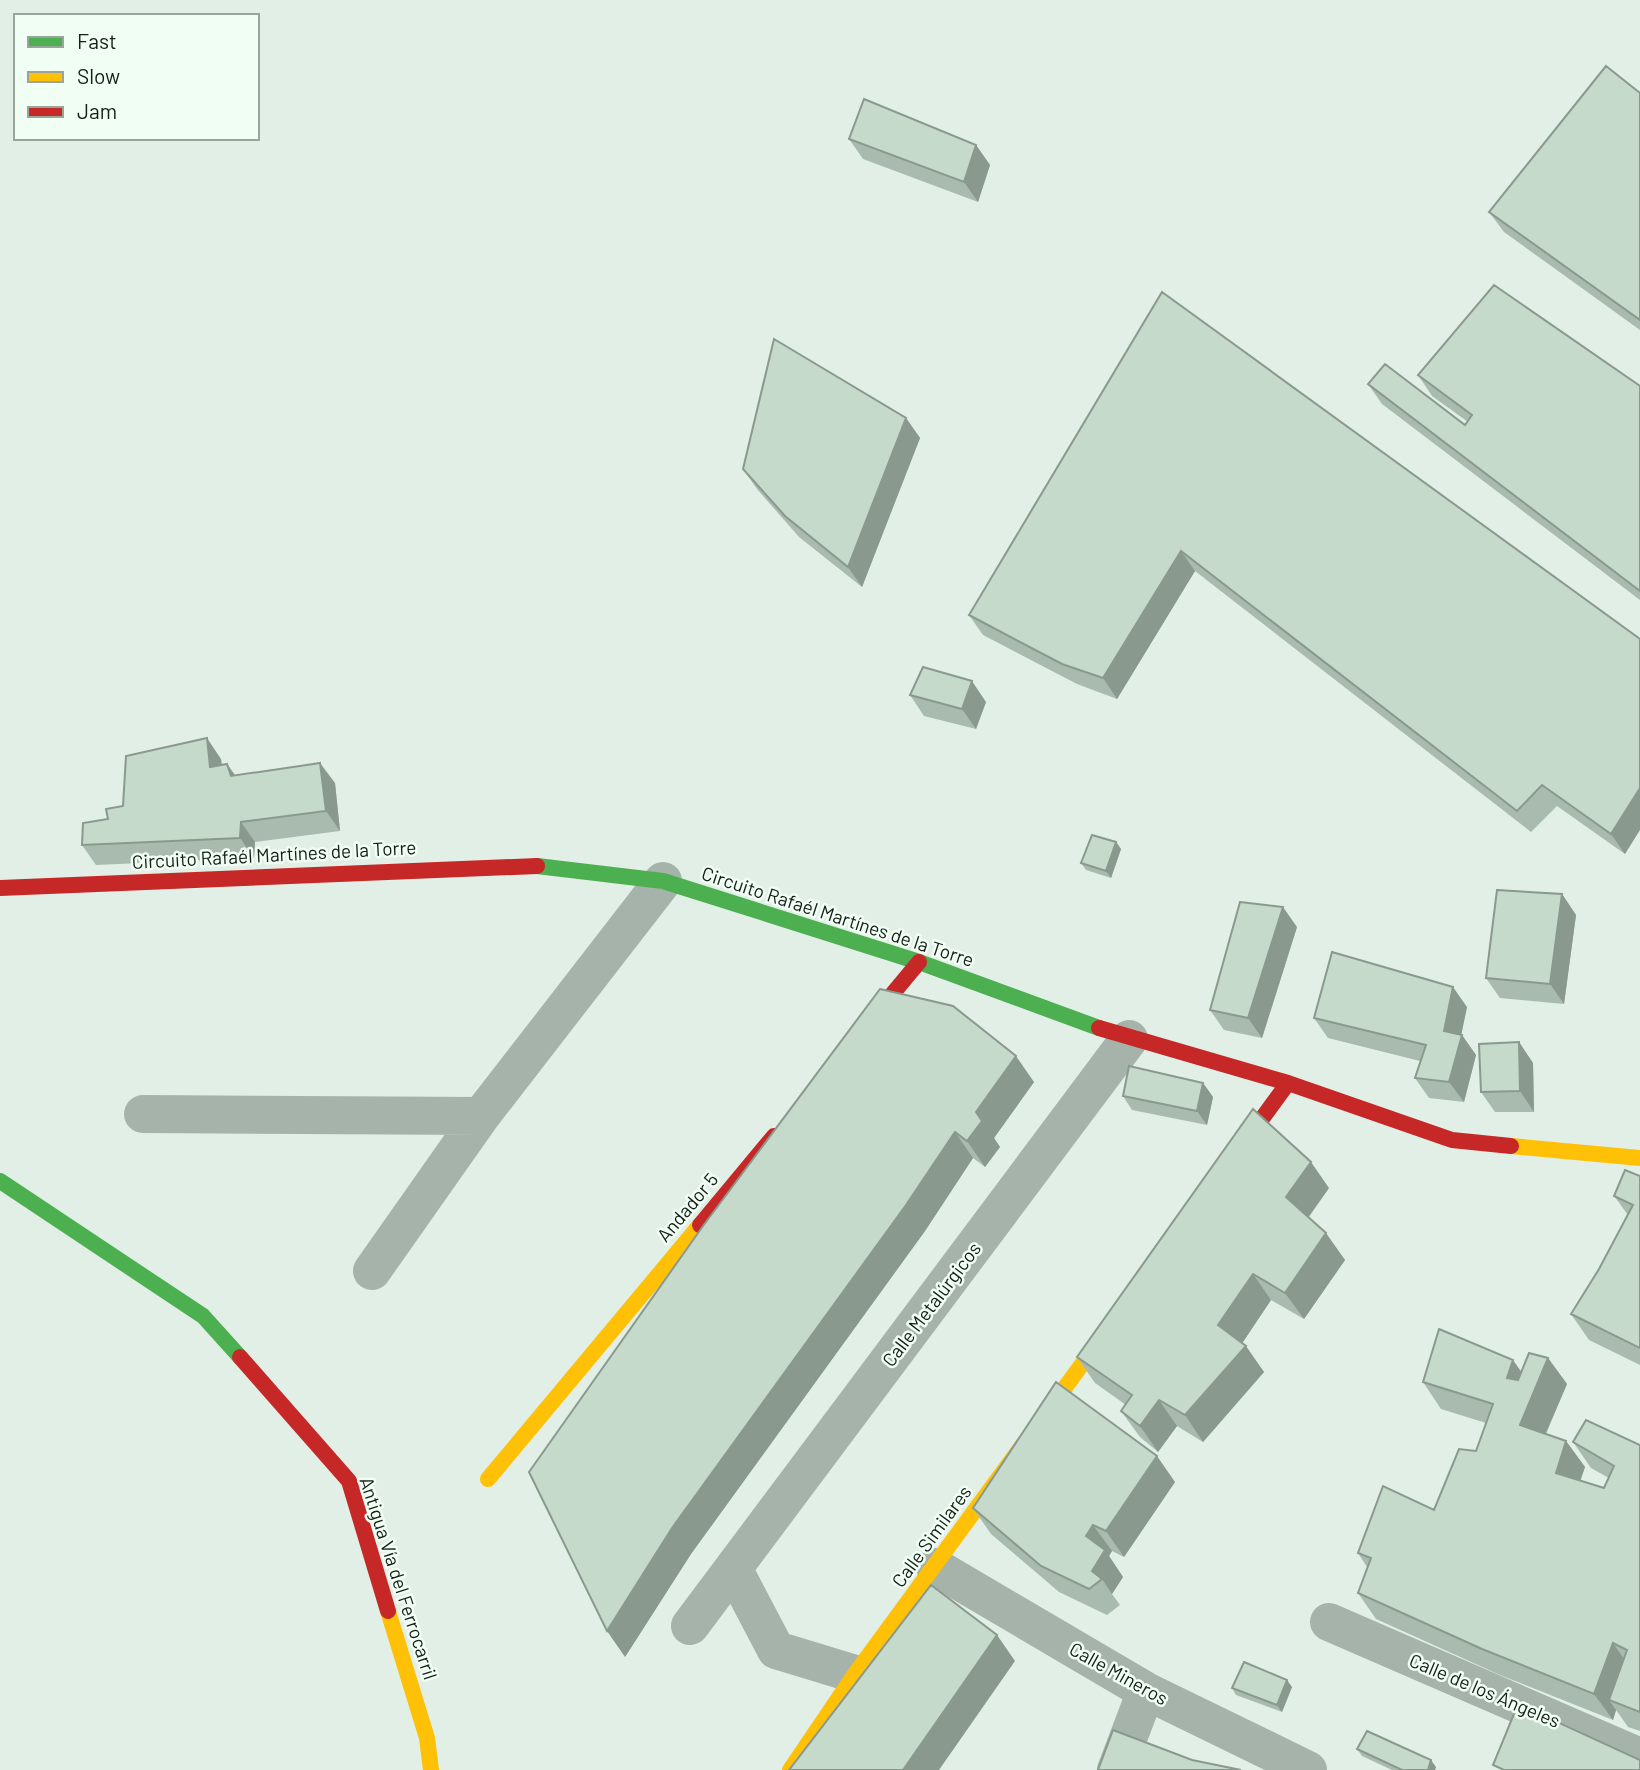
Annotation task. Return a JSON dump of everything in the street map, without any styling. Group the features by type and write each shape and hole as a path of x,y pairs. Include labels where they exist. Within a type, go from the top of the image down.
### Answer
{"street":[{"name":"Circuito Rafaél Martínes de la Torre","path":"0,888 524,864 663,881 919,962 1129,1038 1288,1083 1452,1140 1640,1158"},
{"path":"372,1271 481,1116 663,881"},
{"path":"849,1046 919,962"},
{"name":"Calle Metalúrgicos","path":"690,1626 1129,1038"},
{"path":"1222,1173 1288,1083"},
{"path":"144,1114 481,1116"},
{"name":"Andador 5","path":"488,1479 787,1120"},
{"name":"Antigua Vía del Ferrocarril","path":"0,1181 203,1316 349,1481 427,1738 430,1770"},
{"name":"Calle Similares","path":"790,1770 855,1674 1124,1308"},
{"name":"Calle Mineros","path":"935,1567 1146,1690 1308,1770"},
{"path":"734,1570 776,1650 855,1674"},
{"name":"Calle de los Ángeles","path":"1329,1622 1640,1757"},
{"path":"1116,1770 1146,1690"}],"building":[{"path":"1606,66 1640,93 1640,320 1489,212"},
{"path":"864,99 976,145 964,182 849,139"},
{"path":"1494,285 1640,386 1640,591 1368,384 1385,364 1465,425 1472,415 1418,375"},
{"path":"1162,292 1640,639 1640,788 1611,834 1542,785 1517,811 1181,551 1103,678 1062,664 969,615"},
{"path":"774,339 906,418 848,567 785,516 743,469"},
{"path":"923,667 972,681 962,709 910,695"},
{"path":"207,738 210,767 227,764 231,776 320,763 326,811 241,822 240,838 82,845 83,823 108,819 106,809 123,806 126,756"},
{"path":"1092,835 1116,842 1106,871 1081,863"},
{"path":"1497,890 1562,894 1550,984 1486,978"},
{"path":"1240,902 1283,907 1248,1018 1210,1010"},
{"path":"1332,952 1453,987 1444,1031 1462,1035 1449,1082 1415,1078 1426,1045 1314,1018"},
{"path":"880,989 953,1006 1016,1056 976,1112 982,1121 967,1141 955,1132 906,1205 672,1528 607,1631 529,1472 703,1226"},
{"path":"1519,1042 1520,1091 1481,1092 1479,1044"},
{"path":"1129,1066 1203,1083 1197,1111 1123,1096"},
{"path":"1253,1109 1311,1162 1286,1197 1326,1233 1285,1293 1253,1274 1218,1325 1246,1346 1185,1415 1159,1400 1140,1426 1121,1411 1132,1395 1077,1357"},
{"path":"1625,1170 1640,1176 1640,1348 1571,1314 1633,1205 1614,1196"},
{"path":"1439,1329 1513,1360 1507,1378 1518,1380 1529,1353 1548,1358 1520,1425 1566,1441 1556,1473 1604,1488 1614,1466 1573,1442 1586,1420 1640,1445 1640,1712 1609,1700 1627,1650 1613,1643 1594,1694 1482,1649 1358,1593 1371,1558 1358,1553 1383,1486 1434,1510 1459,1449 1476,1451 1493,1404 1423,1382"},
{"path":"1056,1382 1157,1456 1106,1531 1093,1525 1086,1536 1105,1550 1092,1571 1102,1579 1089,1589 1041,1566 973,1508"},
{"path":"931,1585 997,1635 903,1770 789,1770"},
{"path":"1244,1662 1287,1680 1277,1705 1232,1688"},
{"path":"1518,1704 1640,1760 1640,1770 1504,1770 1493,1765"},
{"path":"1113,1730 1192,1760 1241,1770 1098,1770"},
{"path":"1367,1731 1431,1760 1428,1770 1402,1770 1357,1749"}],"traffic: fast":[{"path":"537,866 663,881 919,962 1099,1028"},
{"path":"0,1181 203,1316 240,1357"}],"traffic: slow":[{"path":"1511,1146 1640,1158"},
{"path":"488,1479 700,1225"},
{"path":"790,1770 855,1674 1113,1322"},
{"path":"388,1611 427,1738 431,1770"}],"traffic: jam":[{"path":"0,888 537,866"},
{"path":"860,1033 919,962"},
{"path":"1099,1028 1288,1083 1452,1140 1511,1146"},
{"path":"1231,1161 1288,1083"},
{"path":"700,1225 774,1136"},
{"path":"240,1357 349,1481 388,1611"}]}
